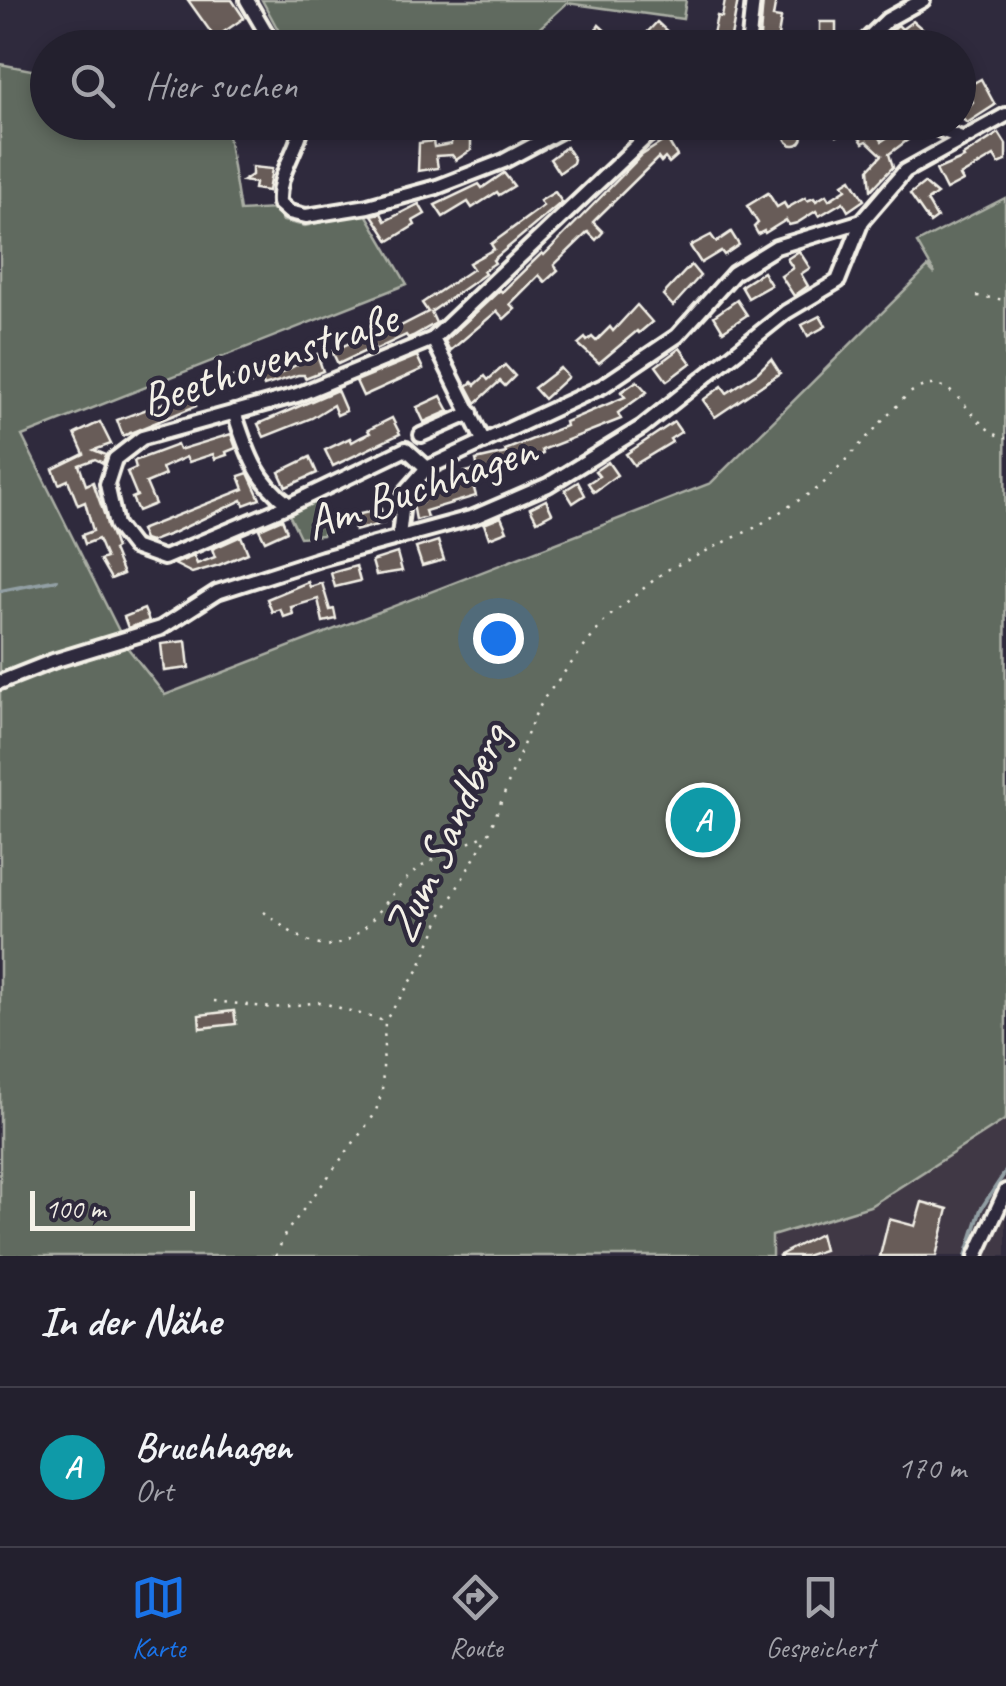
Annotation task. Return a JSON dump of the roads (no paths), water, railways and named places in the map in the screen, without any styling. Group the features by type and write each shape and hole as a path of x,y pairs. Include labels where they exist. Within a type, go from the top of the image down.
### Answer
{"street":[{"path":"247,0 264,30"},
{"path":"750,30 753,0"},
{"path":"877,30 903,4 923,0"},
{"name":"Am Buchhagen","path":"976,131 1006,115"},
{"path":"299,140 286,164 278,191 279,203 289,212 306,216 368,206 437,187 504,161 543,140"},
{"name":"Beethovenstraße","path":"427,468 406,449 164,558 133,547 116,525 107,484 115,459 142,438 297,395 433,340 643,140"},
{"name":"Am Buchhagen","path":"0,682 53,661 161,628 217,592 474,517 548,485 642,427 786,312 838,281 862,221 898,177 959,140"},
{"path":"399,536 404,494 427,468 603,386 677,336 734,273 776,248 862,221"},
{"path":"433,340 484,442"},
{"path":"234,412 247,452 269,490 290,504"},
{"path":"421,435 471,413"},
{"path":"976,1256 1006,1191"}],"waterway":[{"path":"0,591 57,580"},
{"path":"966,1256 981,1209 1006,1171"}],"place":[{"name":"Bruchhagen","path":"703,820"}]}
